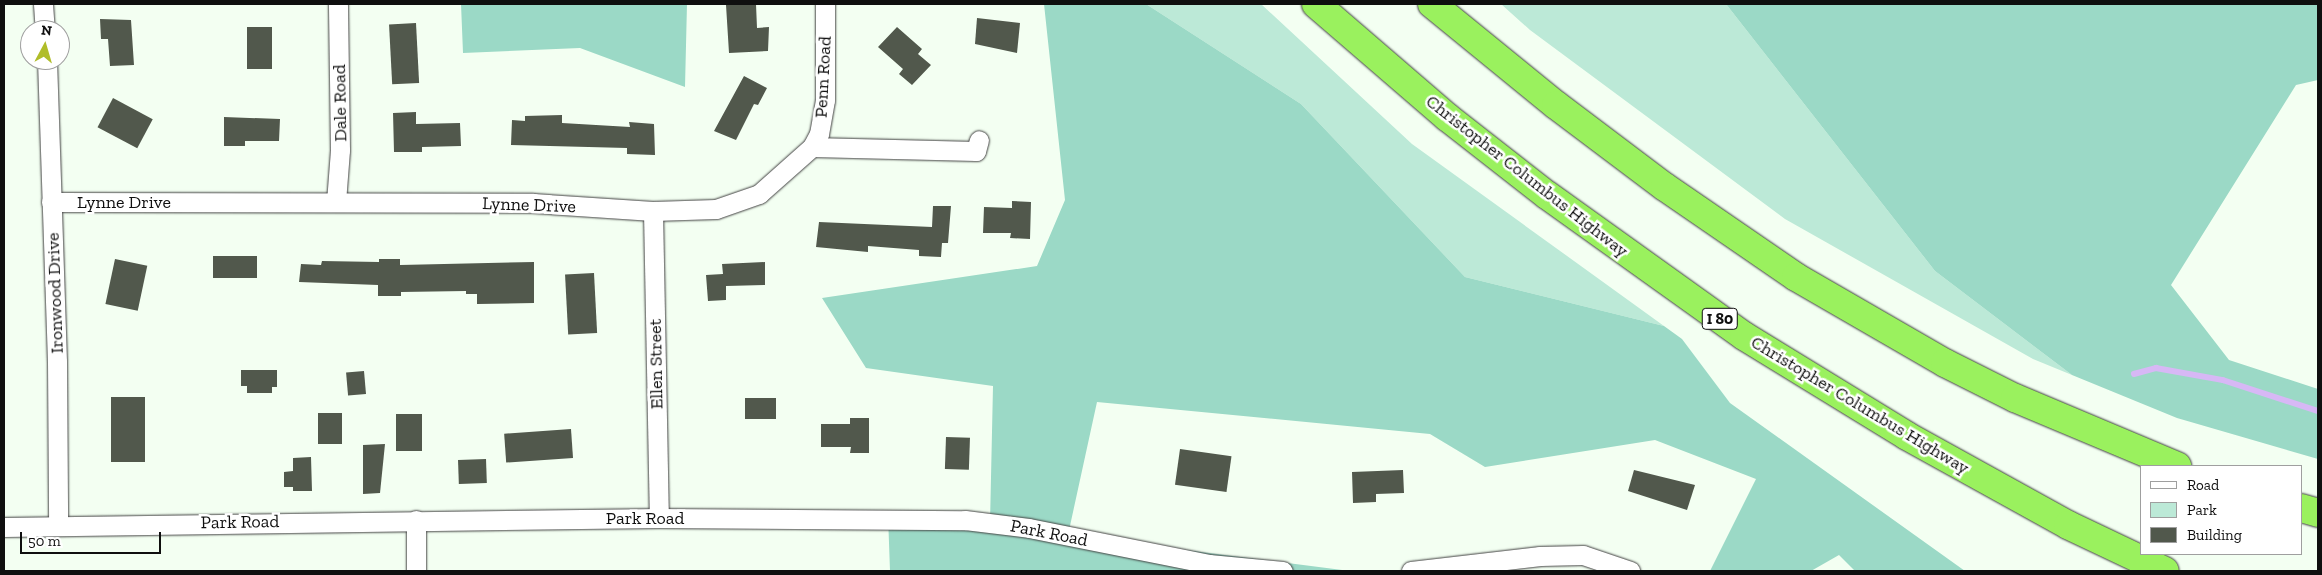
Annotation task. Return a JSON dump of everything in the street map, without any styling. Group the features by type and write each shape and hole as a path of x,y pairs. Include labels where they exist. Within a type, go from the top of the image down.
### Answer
{"highway":[{"name":"Christopher Columbus Highway","path":"1316,4 1447,117 1547,195 1744,336 1907,436 2068,525 2165,571"},
{"path":"1432,4 1556,105 1665,187 1796,277 1945,363 2015,398 2175,465"},
{"path":"2302,508 2318,514"}],"street":[{"path":"43,4 44,20"},
{"name":"Dale Road","path":"336,202 340,150 338,4"},
{"name":"Penn Road","path":"812,147 819,134 825,100 825,4"},
{"name":"Ironwood Drive","path":"47,70 52,202 58,525"},
{"path":"812,147 976,151 979,140"},
{"name":"Lynne Drive","path":"52,202 533,203 653,211 716,209 740,203 778,179 812,147"},
{"name":"Ellen Street","path":"653,211 659,518"},
{"name":"Park Road","path":"4,527 659,518 964,520 1030,528 1209,564 1283,571"},
{"path":"416,520 416,571"},
{"path":"1411,571 1540,556 1583,555 1630,571"}],"green space":[{"path":"1146,4 1261,4 1412,144 1664,326 1465,277 1301,104"},
{"path":"1501,4 1726,4 1935,271 2072,375 2033,359 1785,219 1530,30"}],"shaded area":[{"path":"461,4 687,4 685,87 580,48 463,53"},
{"path":"1044,4 1146,4 1301,104 1465,277 1664,326 1682,339 1730,403 1965,571 1855,571 1839,555 1811,571 1710,571 1756,479 1655,440 1485,467 1430,434 1097,402 1068,535 1350,571 890,571 888,515 990,523 993,386 866,368 822,298 1037,266 1065,200"},
{"path":"1726,4 2318,4 2318,80 2296,85 2171,285 2229,360 2318,389 2318,459 2177,418 2072,375 1935,271"}],"building":[{"path":"756,4 757,28 769,27 768,51 729,53 726,5"},
{"path":"977,18 1020,23 1017,53 975,44"},
{"path":"100,19 131,20 134,65 110,66 108,39 101,39"},
{"path":"416,23 419,83 392,84 389,24"},
{"path":"247,27 272,27 272,69 247,69"},
{"path":"897,27 922,49 918,54 931,65 912,85 899,74 903,69 878,47"},
{"path":"744,76 767,88 758,105 754,104 736,140 714,131"},
{"path":"113,98 153,119 137,148 98,127"},
{"path":"416,112 416,124 460,123 461,146 422,147 422,152 394,152 393,113"},
{"path":"562,115 562,123 630,127 629,122 654,124 655,155 627,154 627,148 511,145 512,120 525,121 525,116"},
{"path":"224,117 280,119 279,141 245,141 245,146 224,146"},
{"path":"1012,201 1031,202 1030,239 1010,238 1011,233 983,233 984,207 1012,208"},
{"path":"933,206 951,206 948,243 942,243 941,257 919,256 919,250 868,246 868,252 816,247 819,222 932,227"},
{"path":"213,256 257,256 257,278 213,278"},
{"path":"115,259 147,266 138,311 105,304"},
{"path":"379,259 400,259 400,265 534,262 534,303 477,304 477,294 466,294 466,291 401,292 401,296 378,296 378,285 299,282 301,264 321,265 322,261 379,262"},
{"path":"765,262 765,285 726,286 726,300 708,301 706,275 723,274 722,264"},
{"path":"594,273 597,333 568,334 565,275"},
{"path":"241,370 277,370 277,387 272,387 272,393 247,393 247,386 241,386"},
{"path":"364,371 366,394 348,395 346,373"},
{"path":"111,397 145,397 145,462 111,462"},
{"path":"745,398 776,398 776,419 745,419"},
{"path":"318,413 342,413 342,444 318,444"},
{"path":"396,414 422,414 422,451 396,451"},
{"path":"850,418 869,418 869,453 850,453 851,447 821,447 821,424 850,424"},
{"path":"571,429 573,458 506,463 504,434"},
{"path":"946,437 970,438 969,470 945,469"},
{"path":"385,444 380,493 363,494 363,445"},
{"path":"1180,449 1231,456 1226,492 1175,485"},
{"path":"311,457 312,491 293,491 293,487 284,487 284,472 293,471 293,458"},
{"path":"486,459 487,483 459,484 458,460"},
{"path":"1403,470 1404,493 1376,494 1376,502 1353,503 1352,472"},
{"path":"1634,470 1695,485 1687,510 1628,491"}],"waterway":[{"path":"2134,374 2156,368 2223,380 2318,411"}]}
